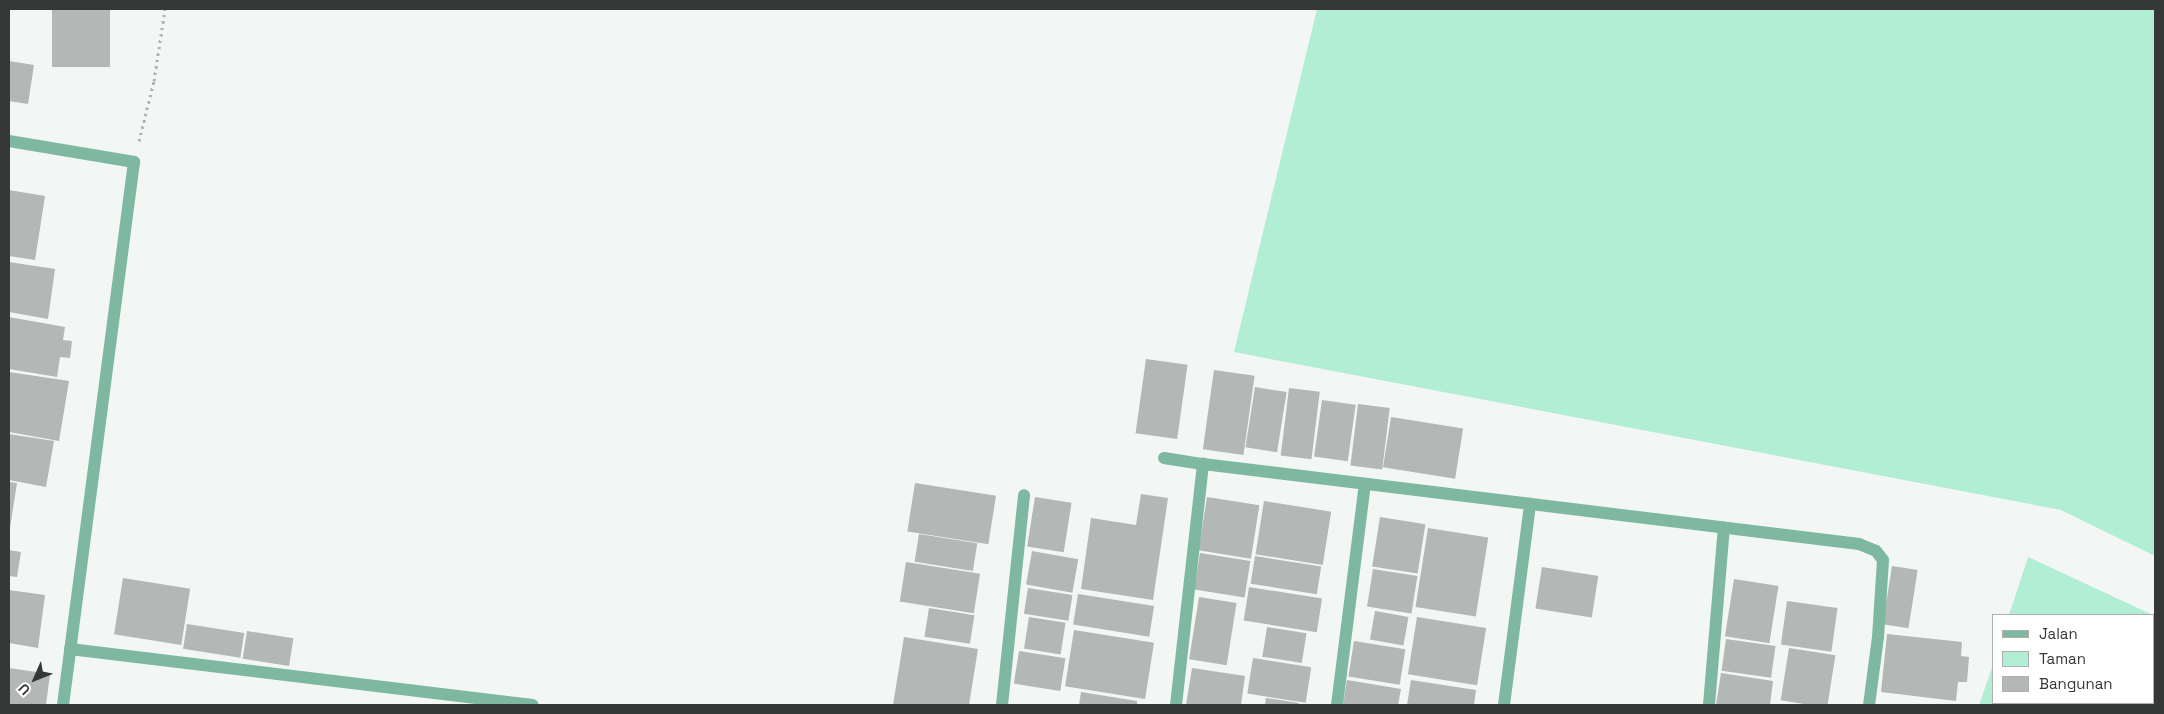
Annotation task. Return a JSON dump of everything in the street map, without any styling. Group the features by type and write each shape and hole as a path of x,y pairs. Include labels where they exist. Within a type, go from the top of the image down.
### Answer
{"street":[{"path":"9,141 134,162 63,705"},
{"path":"1164,458 1859,544 1876,551 1883,560 1878,637 1869,705"},
{"path":"1176,705 1204,464"},
{"path":"1337,705 1365,484"},
{"path":"1002,705 1024,495"},
{"path":"1504,705 1530,504"},
{"path":"1708,705 1724,528"},
{"path":"70,649 533,705"}],"path":[{"path":"134,162 154,81 165,9"}],"green space":[{"path":"1317,9 2155,9 2155,556 2061,510 1234,352"},
{"path":"2028,557 2151,614 2009,614"},
{"path":"2155,616 2155,705 1979,705 1992,668 1992,704 2154,704"}],"building":[{"path":"52,9 110,9 110,67 52,67"},
{"path":"9,61 34,65 28,104 9,101"},
{"path":"9,190 45,196 35,260 9,256"},
{"path":"9,262 55,269 48,319 9,312"},
{"path":"9,317 65,327 63,340 72,341 70,358 60,357 57,377 9,369"},
{"path":"1146,359 1188,365 1177,439 1136,433"},
{"path":"1214,370 1255,376 1243,455 1203,449"},
{"path":"9,372 69,381 59,441 9,432"},
{"path":"1255,387 1287,392 1277,452 1245,447"},
{"path":"1289,388 1320,392 1311,459 1281,455"},
{"path":"1322,400 1356,405 1348,461 1314,456"},
{"path":"1358,404 1390,408 1382,469 1350,466"},
{"path":"1391,417 1463,428 1455,479 1383,467"},
{"path":"9,434 54,441 46,487 9,480"},
{"path":"9,482 17,483 10,528 9,527"},
{"path":"915,483 996,496 988,544 907,531"},
{"path":"1141,494 1168,498 1153,600 1081,589 1091,518 1136,525"},
{"path":"1035,497 1072,503 1064,552 1027,546"},
{"path":"1207,497 1259,505 1251,559 1199,550"},
{"path":"1264,501 1331,512 1323,565 1256,554"},
{"path":"1380,517 1425,524 1418,574 1372,566"},
{"path":"1428,528 1488,538 1476,617 1415,607"},
{"path":"919,534 977,543 973,571 915,562"},
{"path":"9,550 21,552 17,577 9,576"},
{"path":"1032,551 1078,559 1072,593 1026,584"},
{"path":"1200,553 1250,561 1245,598 1194,590"},
{"path":"1255,556 1321,566 1317,594 1251,584"},
{"path":"906,562 980,574 974,613 900,602"},
{"path":"1892,566 1918,570 1908,628 1883,624"},
{"path":"1542,567 1598,576 1592,617 1535,608"},
{"path":"1373,569 1417,576 1412,614 1367,607"},
{"path":"123,578 190,589 181,645 114,634"},
{"path":"1734,579 1778,586 1769,643 1725,636"},
{"path":"1249,587 1322,599 1317,632 1244,621"},
{"path":"1028,588 1072,595 1068,621 1024,614"},
{"path":"9,590 45,595 38,648 9,643"},
{"path":"1078,594 1154,606 1149,637 1073,625"},
{"path":"1199,597 1237,603 1227,665 1189,659"},
{"path":"1787,601 1838,608 1831,652 1781,645"},
{"path":"929,608 974,615 970,644 924,637"},
{"path":"1375,611 1408,617 1403,645 1370,640"},
{"path":"1029,617 1066,623 1061,654 1024,649"},
{"path":"1417,617 1486,628 1477,685 1408,674"},
{"path":"187,624 244,633 240,658 183,649"},
{"path":"1267,627 1307,633 1302,663 1262,657"},
{"path":"1074,630 1154,643 1145,699 1065,686"},
{"path":"247,631 293,638 289,666 243,659"},
{"path":"1887,634 1962,642 1961,656 1969,657 1967,682 1958,682 1956,701 1881,692"},
{"path":"904,637 978,649 969,705 893,705"},
{"path":"1726,639 1776,646 1771,678 1722,671"},
{"path":"1354,641 1405,649 1400,685 1348,677"},
{"path":"1789,648 1835,655 1828,705 1810,705 1781,700"},
{"path":"1019,651 1065,658 1060,691 1014,684"},
{"path":"1253,658 1311,667 1306,703 1247,694"},
{"path":"9,668 50,674 46,705 9,705"},
{"path":"1192,668 1245,676 1241,705 1186,705"},
{"path":"1721,673 1773,681 1770,705 1716,705"},
{"path":"1347,680 1401,689 1398,705 1343,705"},
{"path":"1411,680 1476,690 1474,705 1407,705"},
{"path":"1081,692 1137,701 1137,705 1079,705"},
{"path":"1266,698 1299,703 1299,705 1265,705"}]}
